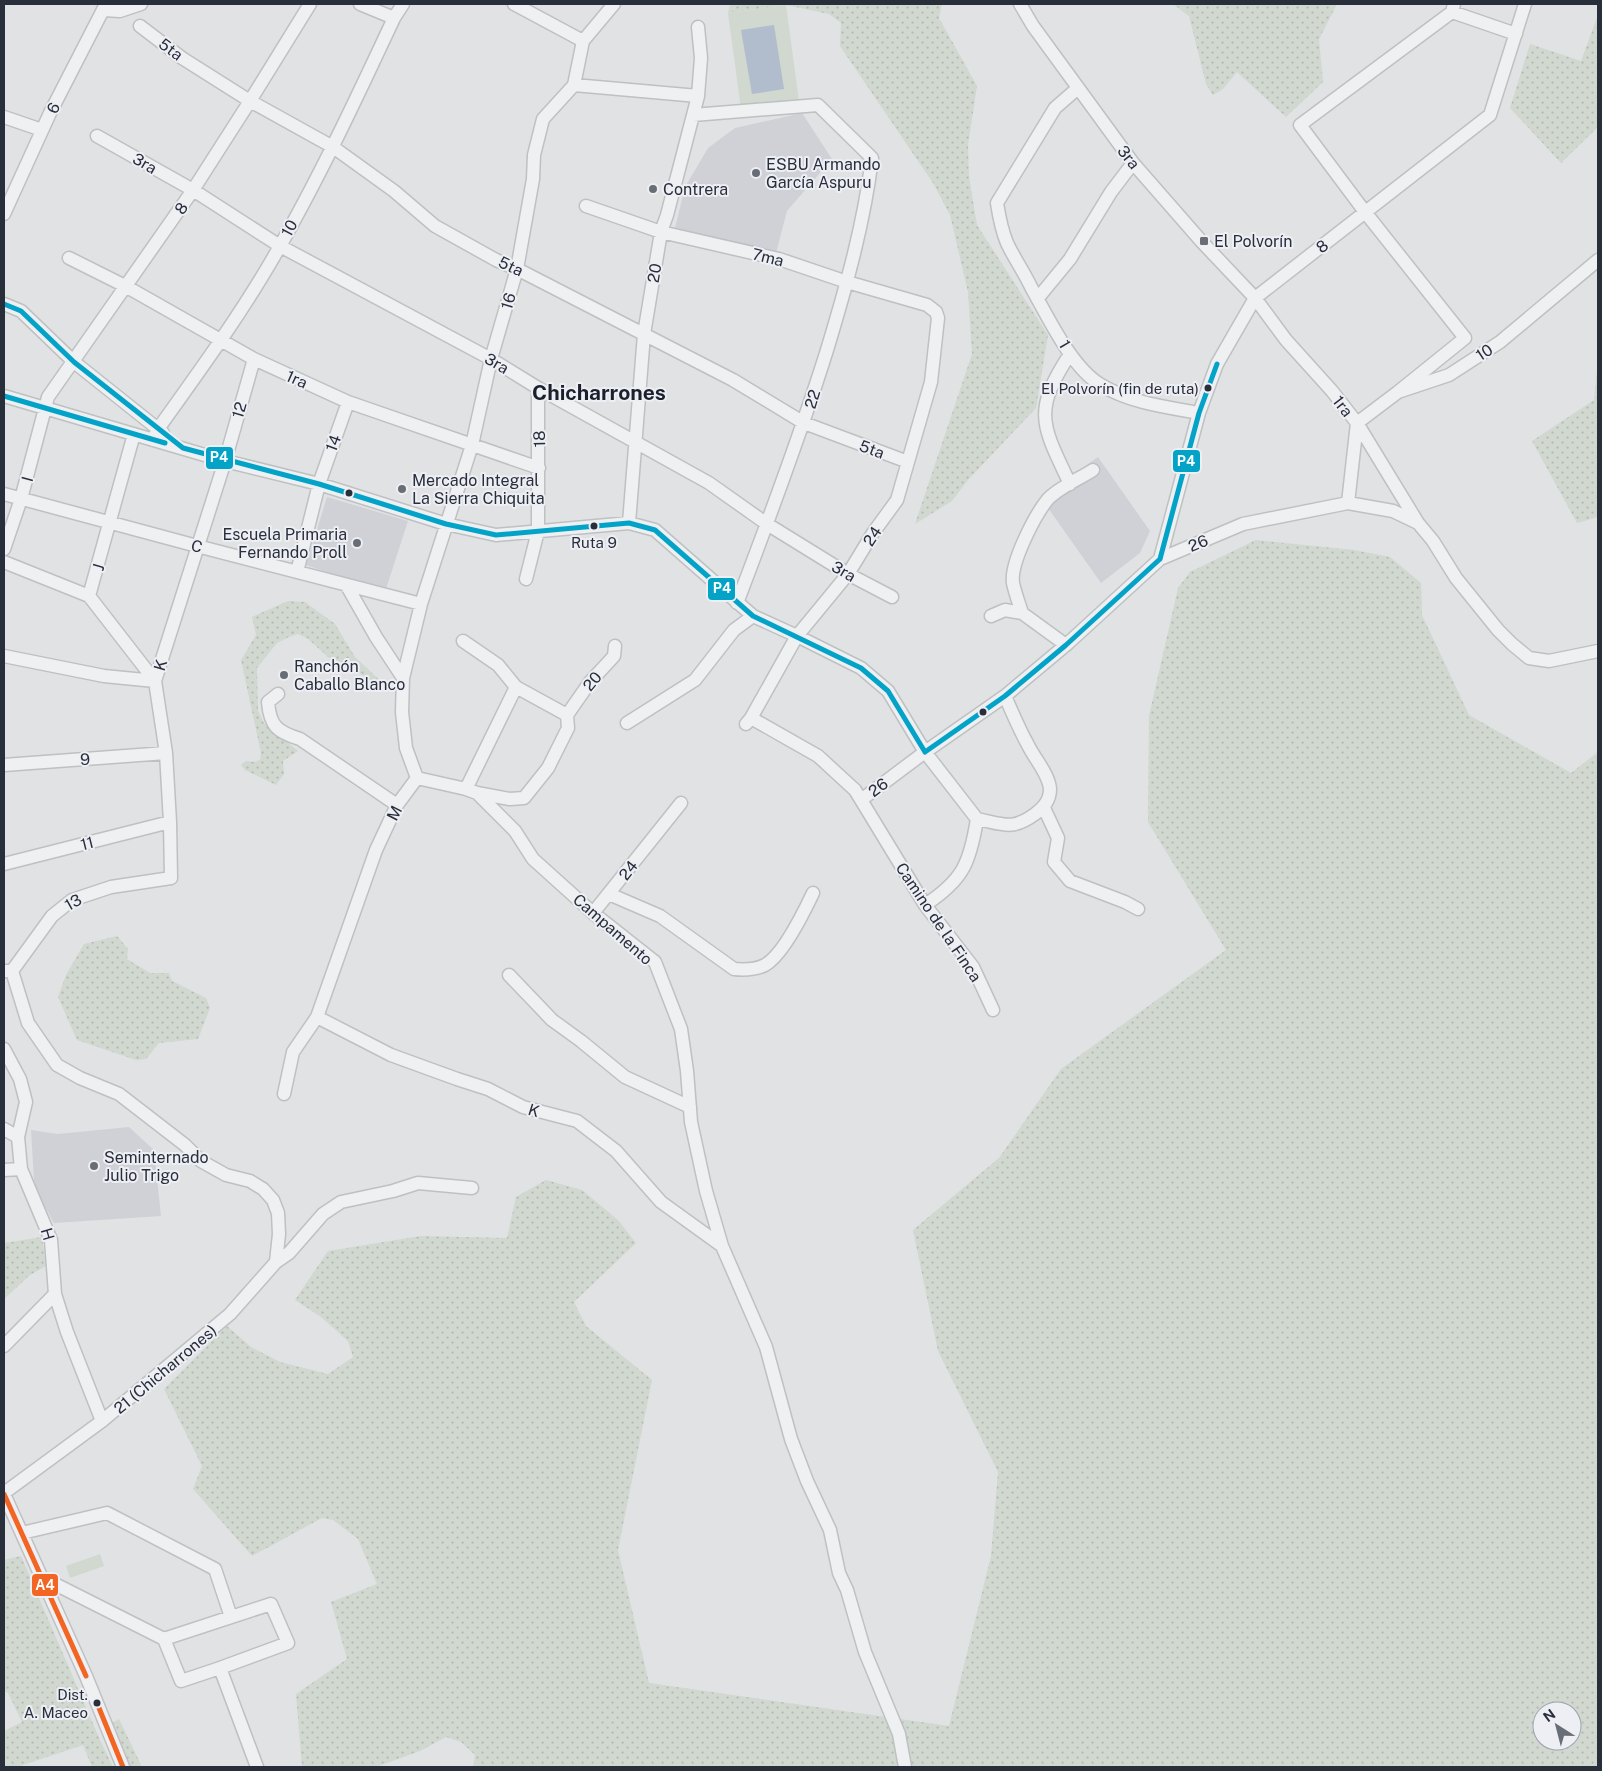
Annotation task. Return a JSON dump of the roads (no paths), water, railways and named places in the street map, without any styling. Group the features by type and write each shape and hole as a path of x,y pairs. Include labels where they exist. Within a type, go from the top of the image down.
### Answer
{"street":[{"path":"105,7 120,11 141,4"},
{"name":"8","path":"46,408 48,397 127,287 192,190 310,4"},
{"path":"360,4 394,18"},
{"name":"10","path":"156,434 222,340 280,246 333,147 394,18 403,4"},
{"path":"514,4 583,41"},
{"path":"614,4 583,41 574,85 698,96"},
{"name":"3ra","path":"1020,4 1033,26 1133,163 1202,242 1255,298"},
{"path":"1398,392 1465,338 1300,125 1453,8 1516,34 1525,4"},
{"name":"6","path":"4,214 42,130 105,7"},
{"name":"5ta","path":"140,26 182,58 250,101 333,147 394,191 435,226 496,260 517,268 733,380 804,423 908,462"},
{"name":"20","path":"629,523 644,334 660,232 667,215 698,96 701,58 698,27"},
{"name":"8","path":"1160,559 1199,413 1217,364 1255,298 1490,115 1516,34"},
{"name":"16","path":"446,524 472,445 491,359 517,268 532,179 534,155 543,119 574,85"},
{"name":"1","path":"1078,88 1055,108 997,203 998,214 1007,243 1070,354 1088,374 1112,391 1156,406 1199,413"},
{"name":"22","path":"693,115 818,105 872,158 868,189 847,282 804,423 737,603"},
{"path":"4,117 42,130"},
{"name":"3ra","path":"98,136 192,190 280,246 491,359 538,388 709,483 767,524 848,574 892,597"},
{"path":"1038,298 1070,259 1111,192 1133,163"},
{"name":"7ma","path":"586,206 660,232 779,260 927,305 936,312 938,323"},
{"name":"1ra","path":"69,258 127,287 254,359 348,402 539,468"},
{"name":"10","path":"1357,424 1398,392 1449,375 1500,342 1598,260"},
{"name":"1ra","path":"1255,298 1286,340 1332,391 1357,424 1418,522 1433,541 1456,578 1498,630 1529,658 1549,661 1598,651"},
{"path":"4,304 21,311 74,362 156,434 183,448 319,484 446,524 496,534 629,523 655,530 753,616 798,636 860,668 888,691 925,752 977,819 1013,826 1026,821 1044,808 1049,799 1050,789 1048,781 1028,745 1005,696"},
{"name":"24","path":"749,721 798,636 848,574 873,533 897,500 931,382 938,323"},
{"path":"1070,354 1052,385 1045,412 1045,428 1070,484"},
{"name":"12","path":"225,460 254,359"},
{"name":"18","path":"526,579 538,531 538,388"},
{"path":"4,396 134,434 156,434"},
{"name":"14","path":"297,572 319,484 348,402"},
{"name":"I","path":"4,549 21,499 46,408"},
{"path":"1357,424 1348,503 1393,511 1418,522"},
{"name":"J","path":"89,596 134,434"},
{"name":"K","path":"171,878 166,753 156,681 225,460"},
{"path":"1022,613 1013,584 1013,571 1017,556 1038,514 1048,499 1094,470"},
{"name":"C","path":"4,494 346,586 421,604"},
{"name":"26","path":"861,800 1005,696 1066,645 1160,559 1243,524 1348,503"},
{"path":"446,524 421,604 403,678 402,712 406,748 417,778 510,799 524,798 548,768 568,728 567,715 516,687 498,666 463,641"},
{"path":"4,562 89,596 156,681"},
{"path":"346,586 403,678"},
{"path":"990,616 1005,610 1022,613 1066,645"},
{"path":"627,723 696,680 734,630 753,616"},
{"name":"20","path":"567,715 590,682 614,656 615,646"},
{"path":"4,656 104,676 156,681"},
{"path":"471,791 516,687"},
{"path":"278,694 268,702 269,716 274,725 283,733 300,739 397,805"},
{"name":"Camino de la Finca","path":"749,721 818,756 855,790 925,905 973,967 993,1010"},
{"name":"9","path":"4,765 166,753"},
{"name":"M","path":"284,1094 293,1052 316,1017 376,850 397,805 417,778"},
{"name":"Campamento","path":"471,791 515,831 533,859 593,913 654,962 681,1029 688,1071 691,1122 706,1191 722,1246 766,1347 791,1439 830,1530 839,1573 847,1590 864,1652 899,1734 905,1767"},
{"name":"24","path":"593,913 681,803"},
{"path":"1044,808 1058,838 1054,862 1070,880 1138,909"},
{"path":"925,905 946,891 963,870 973,847 977,819"},
{"name":"11","path":"4,864 170,822"},
{"name":"13","path":"8,971 52,916 72,900 111,887 171,878"},
{"path":"609,894 660,916 734,968 749,970 765,965 774,956 803,915 813,893"},
{"path":"8,971 28,1023 57,1065 80,1078 119,1094 185,1144 201,1161 226,1175 250,1181 263,1189 273,1200 278,1213 279,1234 276,1262"},
{"path":"509,975 552,1020 582,1041 625,1077 690,1107"},
{"name":"K","path":"316,1017 391,1055 488,1088 523,1107 577,1121 616,1151 661,1202 722,1246"},
{"name":"H","path":"4,1049 20,1079 26,1102 18,1137 21,1169 51,1240 55,1294 67,1332 102,1421"},
{"path":"4,1129 18,1137"},
{"path":"4,1170 21,1169"},
{"name":"21 (Chicharrones)","path":"4,1494 102,1421 230,1314 276,1262 289,1253 323,1214 341,1202 394,1191 418,1183 472,1188"},
{"path":"4,1346 55,1294"},
{"path":"4,1494 86,1676 123,1767"},
{"path":"22,1533 107,1513 215,1570 231,1618"},
{"path":"42,1578 164,1639 181,1681 288,1643 271,1604 164,1639"},
{"path":"220,1668 257,1767"}],"water":[{"path":"774,25 784,89 752,94 741,30"}],"place":[{"name":"ESBU Armando García Aspuru","path":"756,173"},
{"name":"Contrera","path":"653,189"},
{"name":"El Polvorín","path":"1204,241"},
{"name":"El Polvorín (fin de ruta)","path":"1208,388"},
{"name":"Mercado Integral La Sierra Chiquita","path":"402,489"},
{"name":"Ruta 9","path":"594,526"},
{"name":"Escuela Primaria Fernando Proll","path":"357,543"},
{"name":"Ranchón Caballo Blanco","path":"284,675"},
{"name":"Seminternado Julio Trigo","path":"94,1166"},
{"name":"Dist. A. Maceo","path":"97,1703"}],"district":[{"name":"Chicharrones","path":"599,393"}]}
